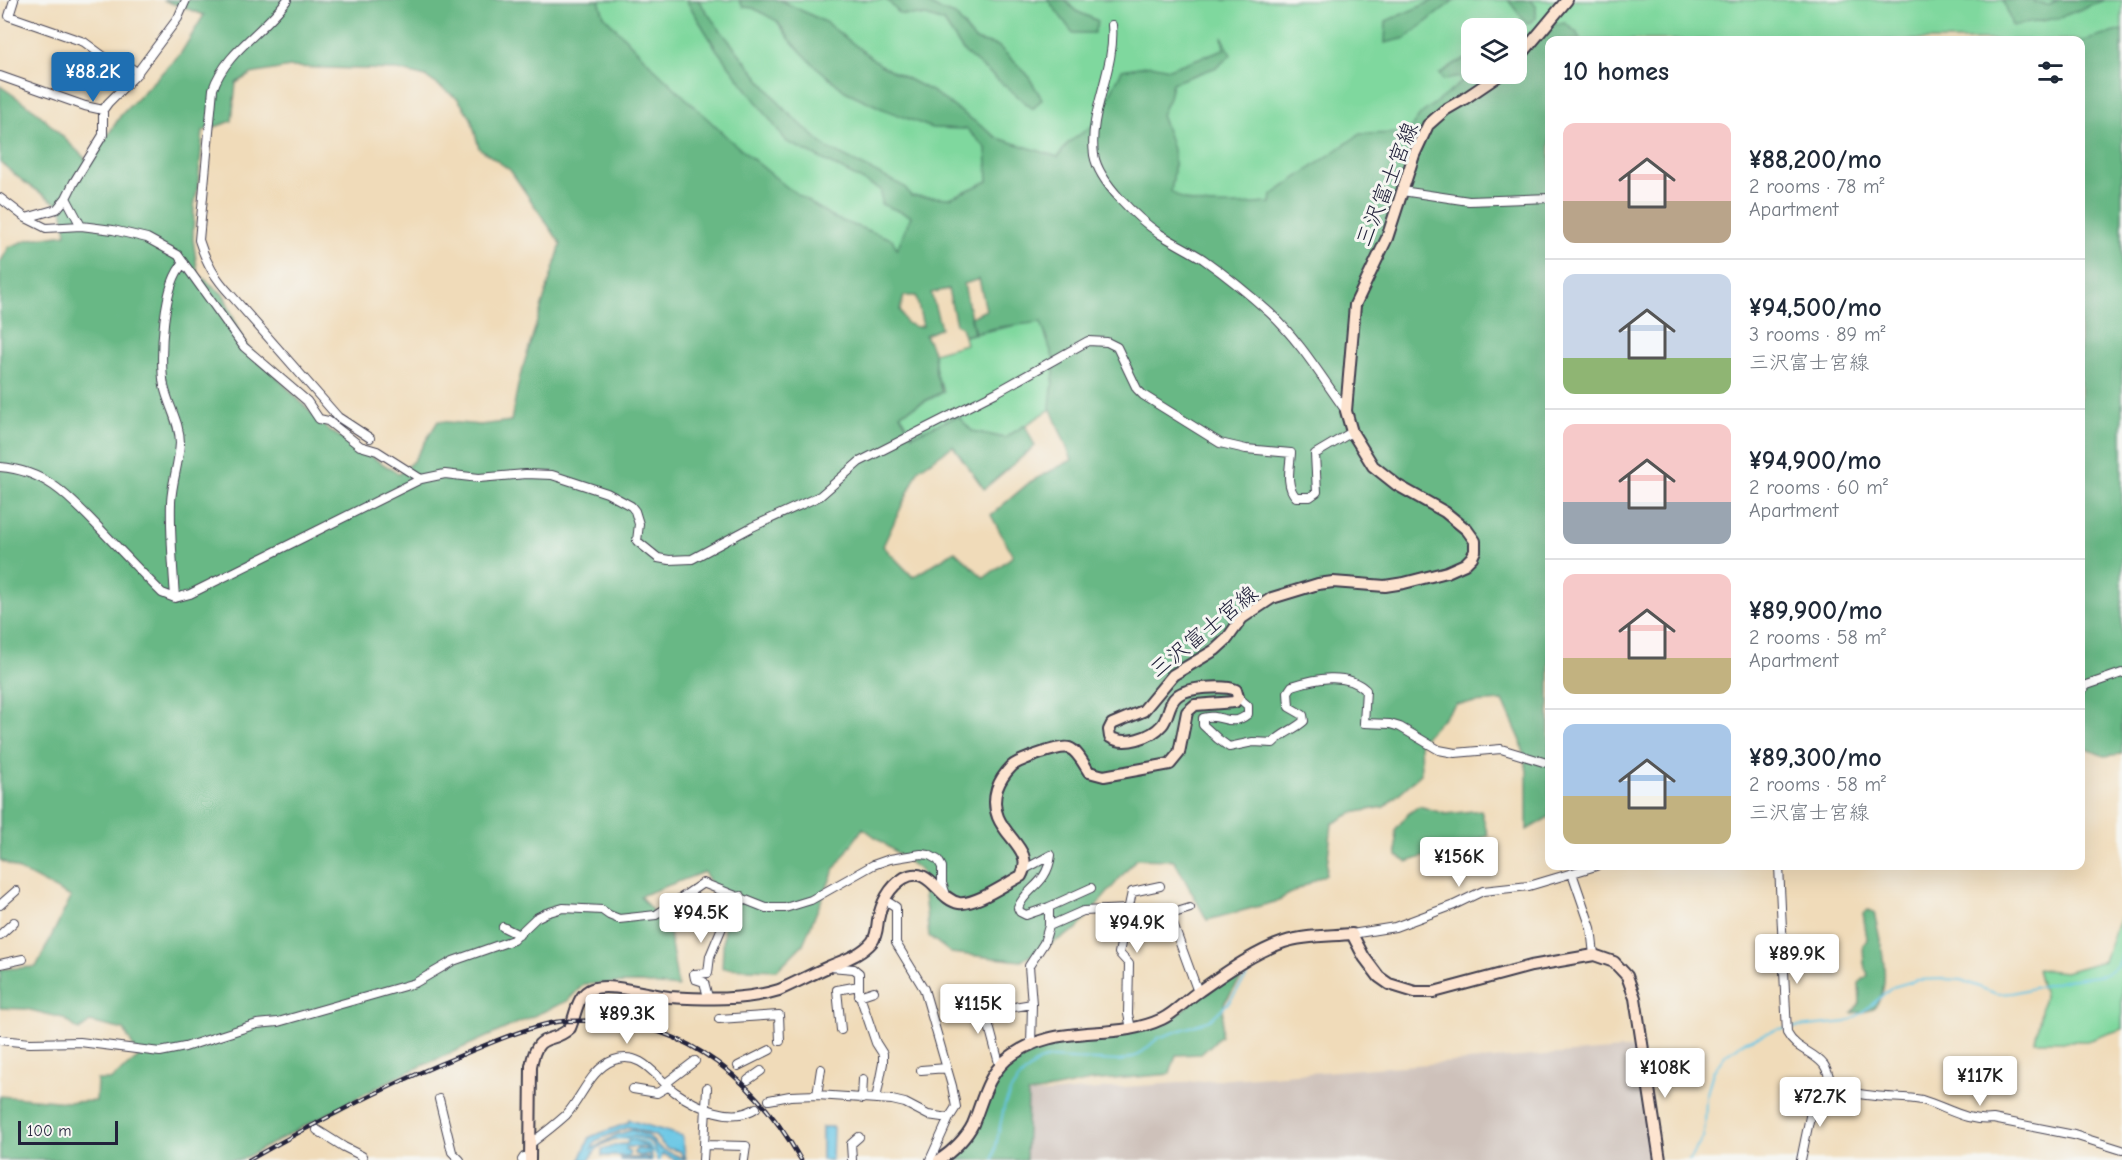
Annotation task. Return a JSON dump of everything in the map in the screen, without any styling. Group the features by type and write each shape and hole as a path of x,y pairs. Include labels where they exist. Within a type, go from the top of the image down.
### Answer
{"main road":[{"path":"1527,48 1567,0"},
{"name":"三沢富士宮線","path":"1238,697 1236,690 1221,686 1184,693 1176,696 1163,724 1153,733 1123,741 1116,741 1110,736 1109,730 1112,724 1143,711 1173,675 1215,650 1227,639 1242,618 1272,598 1318,584 1333,582 1384,586 1404,583 1447,572 1465,564 1475,551 1475,542 1467,530 1445,512 1397,484 1373,466 1352,432 1346,411 1355,305 1387,238 1414,155 1428,125 1444,110 1486,84"},
{"path":"527,1159 530,1144 533,1053 545,1039 570,1028 583,995 591,989 604,987 669,997 737,998 766,994 856,955 873,940 891,888 912,875 921,876 930,881 947,897 959,903 976,900 1021,876 1025,869 1024,854 1000,824 995,810 997,789 1014,764 1057,748 1069,748 1077,754 1089,772 1104,776 1170,764 1179,753 1187,712 1195,705 1230,703 1235,702 1238,697"},
{"path":"939,1160 967,1134 984,1090 1000,1067 1019,1051 1061,1035 1131,1029 1163,1019 1198,992 1263,951 1299,938 1352,934 1364,957 1379,977 1389,984 1415,992 1434,992 1531,966 1594,955 1614,962 1627,976 1635,998 1660,1160"}],"street":[{"path":"14,0 9,16 84,42 114,64 131,68 138,73"},
{"path":"26,218 57,208 66,198 103,135 103,110 138,73 178,18 186,0"},
{"path":"287,0 231,57 218,74 213,90 199,240 205,260 213,275 338,417 370,438"},
{"path":"1112,25 1112,49 1093,138 1095,157 1102,174 1134,213 1160,234 1220,271 1271,314 1309,360 1346,411"},
{"path":"0,76 85,106 103,110"},
{"path":"1402,191 1469,201 1545,198"},
{"path":"0,198 26,218 46,228 81,226 113,230 147,238 178,255 244,348 307,400 319,419 328,421 360,446 377,451 421,479"},
{"path":"66,198 81,226"},
{"path":"175,598 171,501 180,444 179,431 165,386 161,351 162,333 176,270 184,263"},
{"path":"0,467 25,471 58,488 78,504 162,594 175,598 190,594 421,479 445,474 479,478 526,474 552,475 607,493 631,506 639,524 637,541 658,558 692,559 752,527 820,496 859,462 998,392 1088,341 1097,340 1117,347 1137,389 1143,395 1220,443 1246,449 1291,453 1289,484 1296,497 1310,497 1317,492 1315,454 1352,432"},
{"path":"2085,687 2122,674"},
{"path":"1238,697 1248,706 1248,714 1241,720 1229,721 1211,715 1203,718 1203,725 1229,747 1253,742 1273,743 1280,735 1297,728 1304,720 1303,715 1289,707 1288,692 1292,686 1328,678 1341,678 1362,686 1366,690 1365,723 1390,724 1400,727 1439,750 1455,753 1501,749 1545,762"},
{"path":"0,1040 30,1043 80,1042 165,1052 257,1024 278,1023 415,983 453,961 513,940 536,918 563,908 602,910 620,918 656,915 703,883 741,896 766,908 785,908 811,900 873,865 890,859 921,854 938,860 942,867 942,883 947,897"},
{"path":"1025,869 1051,855 1045,875 1020,902 1018,908 1026,915 1049,908 1091,888"},
{"path":"1352,934 1395,927 1454,905 1483,891 1529,886 1582,870"},
{"path":"1779,870 1787,1034 1792,1043 1824,1065 1832,1089"},
{"path":"1572,873 1591,928 1594,955"},
{"path":"1131,1029 1128,1014 1128,964 1119,953 1132,892 1160,886"},
{"path":"0,905 16,891"},
{"path":"708,997 704,982 695,979 693,974 708,973 710,956 723,925 728,902 741,896"},
{"path":"885,900 896,907 896,943 924,989 956,1107 948,1118 930,1160"},
{"path":"1030,1046 1032,1004 1029,966 1044,943 1049,926 1049,908"},
{"path":"1126,919 1170,916 1191,908"},
{"path":"1049,926 1083,910 1128,909"},
{"path":"1170,916 1198,992"},
{"path":"0,935 14,922"},
{"path":"503,927 519,935"},
{"path":"0,964 23,959"},
{"path":"828,967 854,969 859,973 859,996 876,1043 883,1054 876,1099"},
{"path":"841,1030 837,990 859,986"},
{"path":"859,996 874,991"},
{"path":"981,996 1000,1067"},
{"path":"985,1012 1032,1004"},
{"path":"719,1019 779,1015 780,1041"},
{"path":"738,1066 770,1050"},
{"path":"530,1144 566,1114 595,1076 615,1060 627,1058 639,1060 676,1092 706,1108 731,1116 750,1113 756,1108"},
{"path":"633,1089 657,1093 695,1061"},
{"path":"921,1070 947,1068"},
{"path":"817,1095 821,1069"},
{"path":"748,1080 761,1071"},
{"path":"862,1099 863,1079"},
{"path":"703,1160 707,1088"},
{"path":"1801,1160 1815,1092 1832,1089 1873,1096 1921,1100 1961,1116 1981,1121 1993,1119 2074,1135 2122,1150"},
{"path":"769,1100 790,1096 817,1095 876,1099 905,1103 928,1115 948,1118"},
{"path":"439,1100 452,1152 460,1160"},
{"path":"317,1130 362,1156 363,1160"},
{"path":"852,1160 851,1144 859,1137"},
{"path":"704,1145 746,1146 744,1160"}],"shaded area":[{"path":"1637,1048 1655,1160 963,1160 992,1097"}],"green space":[{"path":"163,0 599,0 604,16 654,68 731,141 788,188 834,218 892,239 897,249 911,216 881,204 881,190 787,142 717,50 686,0 698,0 785,110 827,148 905,187 911,196 950,198 988,181 986,148 967,129 932,128 845,91 814,65 791,41 777,21 753,8 743,7 739,0 780,0 825,22 881,65 933,92 998,138 1058,157 1068,143 1096,123 1122,70 1151,65 1169,69 1224,49 1222,36 1231,55 1217,67 1172,83 1169,98 1161,115 1174,152 1171,191 1180,198 1192,202 1218,205 1271,203 1272,195 1360,134 1407,133 1421,114 1461,83 1527,84 1527,44 1530,44 1550,25 1565,23 1578,36 1545,36 1545,819 1527,830 1527,771 1521,741 1503,701 1456,704 1420,742 1421,774 1384,807 1352,813 1332,824 1326,874 1275,902 1207,920 1174,860 1136,859 1077,929 1021,961 951,953 929,936 921,871 863,828 835,868 803,944 777,970 722,968 725,906 704,872 640,896 669,931 678,987 640,983 584,984 567,1001 395,1078 241,1160 0,1160 0,1096 68,1102 96,1101 97,1080 110,1080 139,1057 124,1030 90,1022 79,1030 63,1018 26,1009 0,1008 0,969 36,967 71,897 0,860 0,263 9,247 30,239 66,234 62,207 24,182 0,162 0,86 36,111 90,163 121,115 181,53 204,15","holes":["290,67 398,70 426,77 458,99 471,118 479,148 510,170 561,244 519,380 511,421 480,425 438,421 414,460 399,474 327,429 244,343 224,295 198,274 193,239 194,207 203,131 232,121 236,83 251,74","979,279 986,310 971,317 975,333 1041,322 1055,363 1050,407 1072,460 1030,482 991,515 1013,556 984,578 955,551 913,577 883,546 919,469 953,446 984,489 1035,446 1025,425 1005,438 972,431 958,416 912,435 900,414 942,392 936,374 934,353 925,335 941,328 931,293 948,289 956,324 961,327 964,336 974,333 964,284","904,296 916,296 923,326 916,327 906,323 900,310"]},
{"path":"598,0 2122,0 2122,66 2085,74 2085,36 1545,36 1545,63 1527,75 1527,18 1461,18 1461,84 1512,84 1169,296 982,266 864,253 624,72"},
{"path":"887,0 921,0 955,15 975,40 998,46 1027,74 1042,99 1033,109 963,51 944,22 926,16 900,14"},
{"path":"1048,0 1065,0 1076,11 1098,21 1094,33 1073,33"},
{"path":"1435,0 1454,0 1406,38 1385,43 1386,21"},
{"path":"1508,0 1530,0 1536,6 1536,18 1527,24 1527,18 1522,18"},
{"path":"2002,0 2032,0 2049,5 2058,0 2105,0 2058,18 2012,26"},
{"path":"2122,30 2122,754 2104,756 2085,748 2085,41"},
{"path":"1461,61 1461,80 1460,77 1443,80 1439,74"},
{"path":"1041,320 1055,363 1051,409 1005,438 972,431 913,435 900,414 944,392 936,374 934,353 966,344 964,336"},
{"path":"1419,806 1446,814 1481,810 1488,836 1407,862 1397,856 1395,830 1408,814"},
{"path":"1868,910 1874,912 1879,934 1884,986 1881,997 1873,1008 1852,1013 1860,1003 1859,983 1868,975 1864,964 1863,947 1867,939 1863,913"},
{"path":"2122,911 2122,1029 2087,1041 2035,1041 2044,996 2037,969 2065,972 2104,961"},
{"path":"1250,966 1224,1003 1221,1036 1201,1054 1176,1055 1170,1074 1090,1081 1028,1094 1026,1160 951,1160 968,1147 991,1089 1003,1071 1053,1040 1118,1035 1168,1023 1202,993"}],"water":[{"path":"629,1120 682,1136 686,1160 676,1160 663,1154 660,1160 657,1160 656,1150 651,1143 643,1138 624,1137 605,1143 589,1160 580,1160 590,1137 628,1123","holes":["629,1127 655,1136 666,1148 680,1151 685,1159 661,1149 648,1136 632,1130 616,1135 592,1149 595,1141"]},
{"path":"822,1127 833,1127 832,1160 822,1160"},
{"path":"633,1140 645,1144 651,1150 652,1160 649,1160 649,1154 640,1156 634,1154 637,1149 648,1150 644,1147 627,1147 626,1149 630,1152 628,1156 602,1156 602,1150 614,1145 627,1144 628,1141"},
{"path":"646,1157 649,1160 621,1160 621,1158"}],"waterway":[{"path":"1689,1160 1703,1138 1706,1097 1713,1072 1726,1054 1746,1041 1778,1029 1847,1022 1893,987 1917,980 1961,980 1997,994 2104,975 2118,966 2122,954 2122,912"},
{"path":"993,1160 1004,1107 1010,1092 1018,1080 1038,1061 1050,1058 1120,1061 1139,1055 1158,1038 1210,1020 1229,1002 1255,965"},
{"path":"618,1139 638,1139 647,1143 659,1160"}],"railway":[{"path":"249,1160 343,1109 440,1064 497,1040 542,1025 576,1021 630,1024 661,1033 717,1062 764,1106 784,1132 801,1160"}]}
